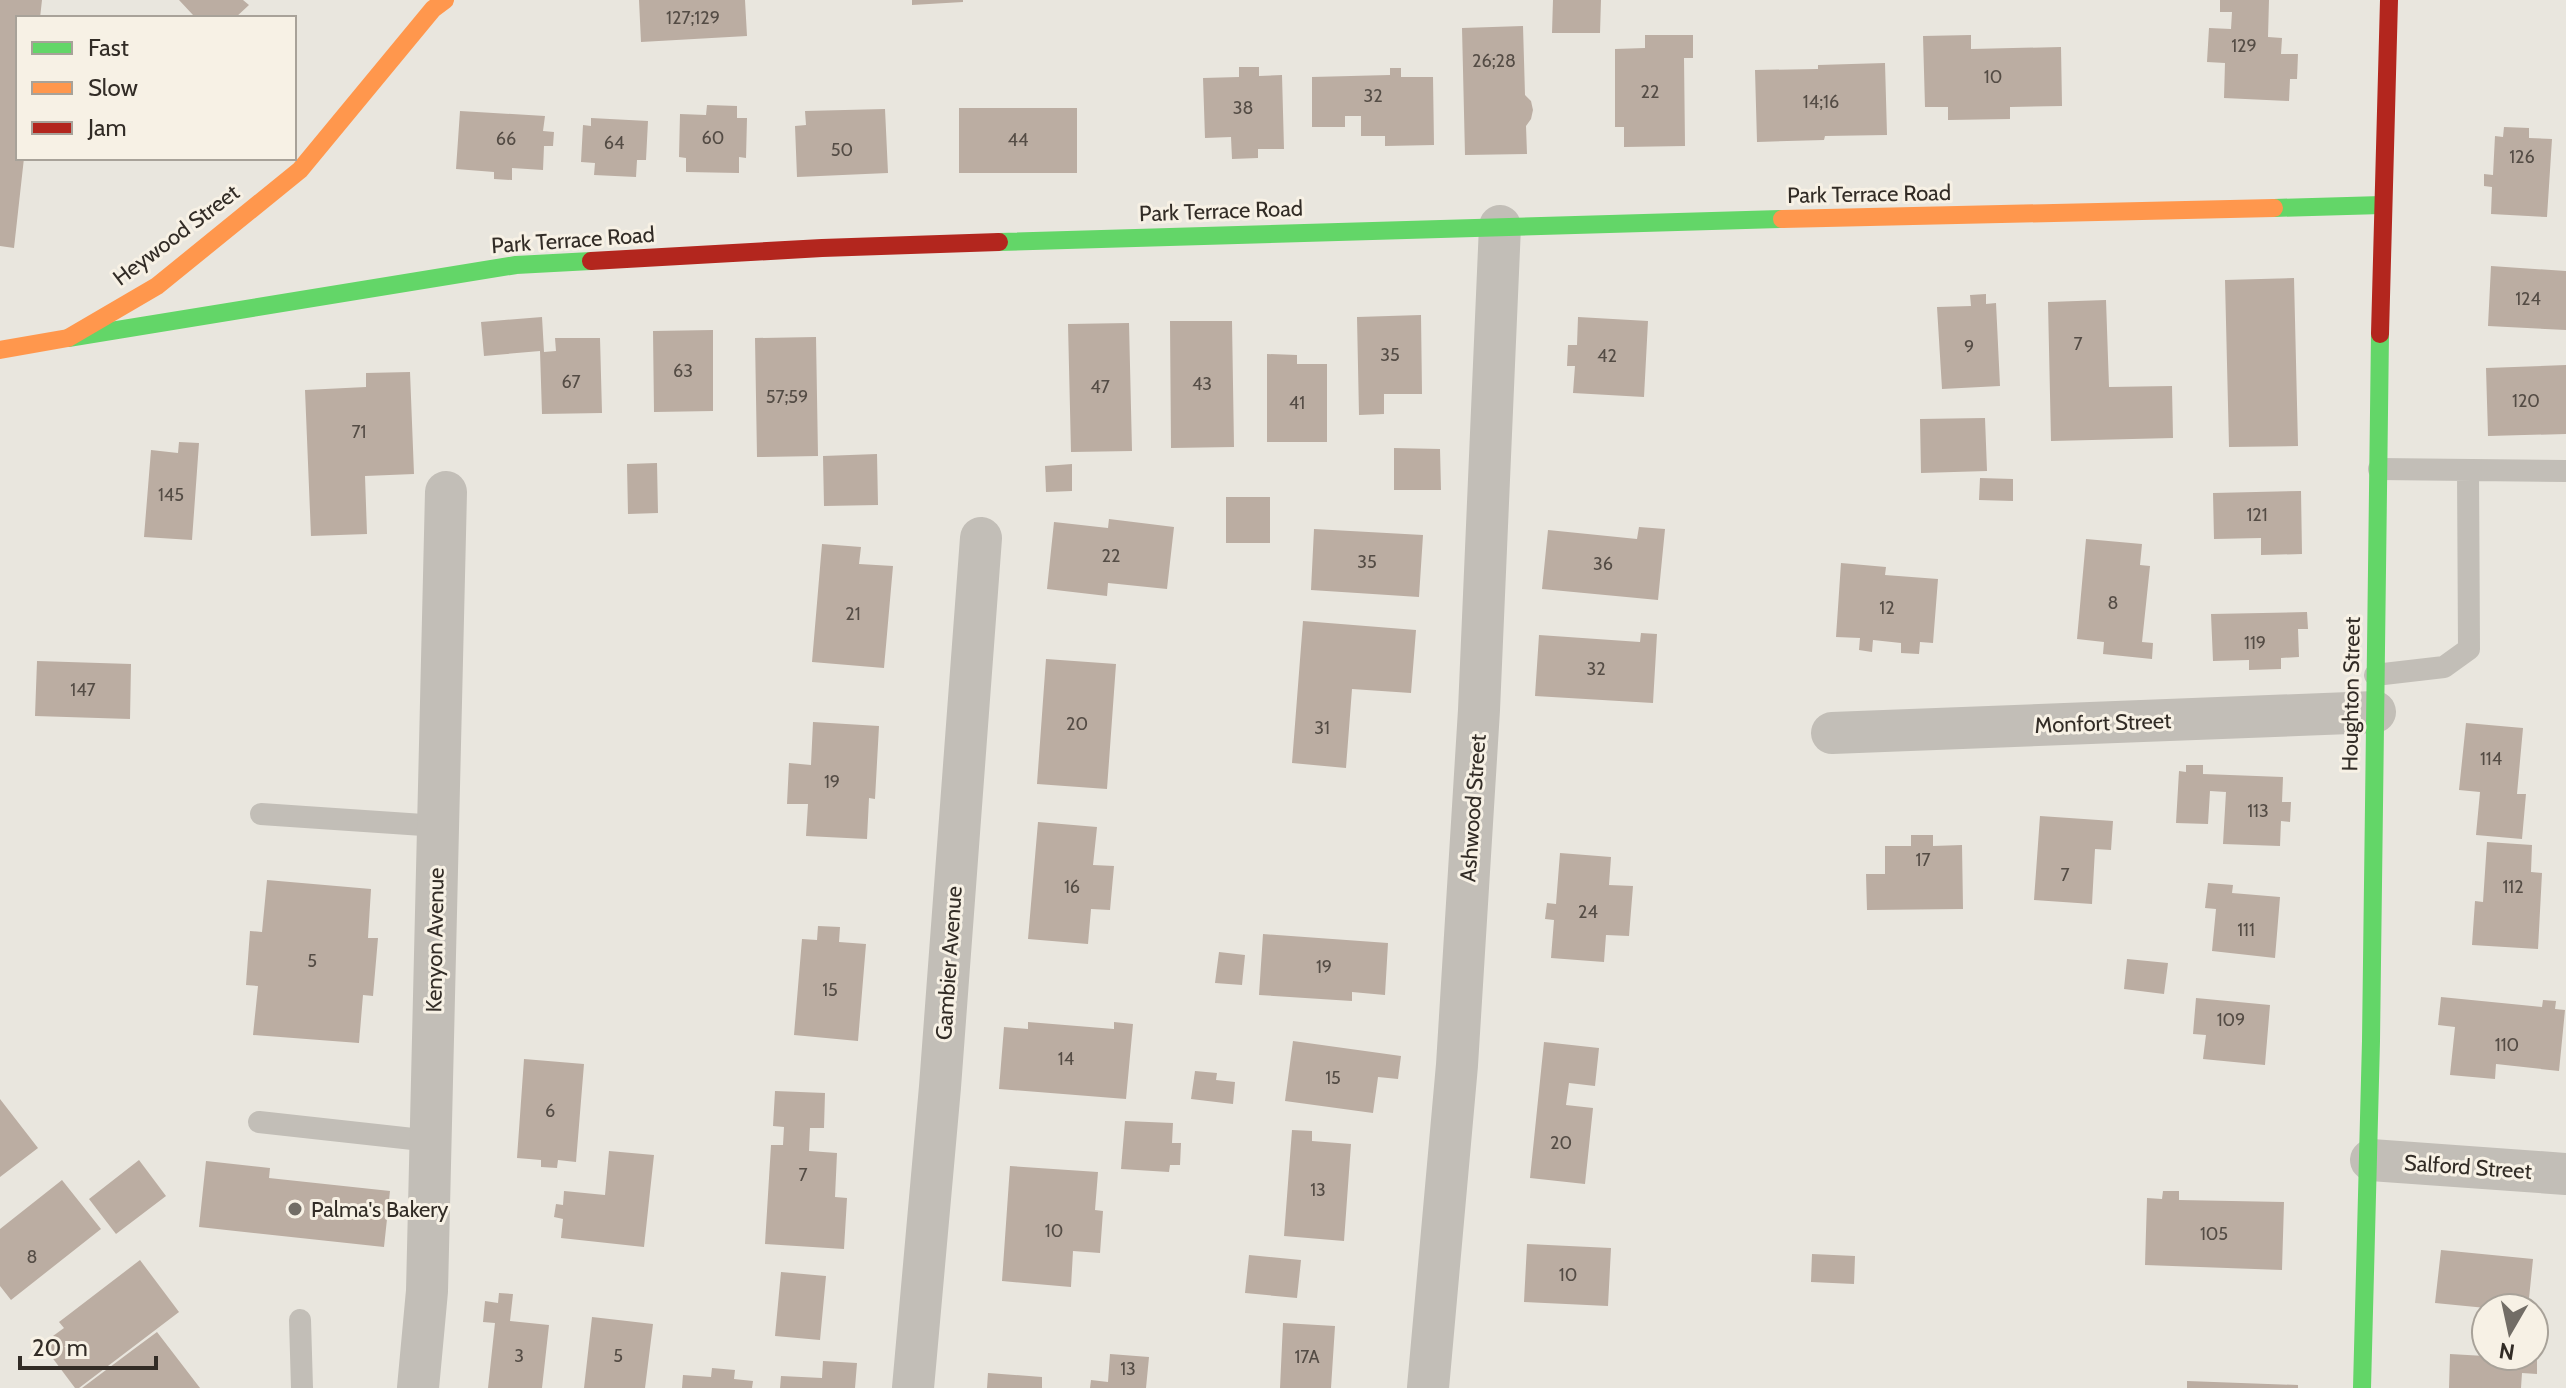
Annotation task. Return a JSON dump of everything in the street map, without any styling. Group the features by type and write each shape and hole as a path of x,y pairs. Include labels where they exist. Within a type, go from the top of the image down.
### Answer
{"street":[{"name":"Heywood Street","path":"0,350 68,338 157,286 300,170 433,9 445,0"},
{"name":"Houghton Street","path":"2362,1388 2371,1160 2382,205 2389,0"},
{"name":"Park Terrace Road","path":"68,338 516,265 822,248 1500,226 2382,205"},
{"name":"Ashwood Street","path":"1428,1388 1457,1065 1476,756 1500,226"},
{"name":"Kenyon Avenue","path":"418,1388 427,1291 446,492"},
{"name":"Gambier Avenue","path":"913,1388 940,1087 981,538"},
{"name":"Monfort Street","path":"1832,733 2375,694"},
{"name":"Salford Street","path":"2371,1160 2566,1174"}],"lane":[{"path":"2379,469 2566,471"},
{"path":"2375,694 2444,667 2469,649 2468,470"},
{"path":"261,814 438,826"},
{"path":"259,1122 431,1141"},
{"path":"300,1320 302,1388"}],"building":[{"path":"0,0 42,0 40,16 16,16 16,160 24,160 14,248 0,246"},
{"path":"179,0 243,0 249,5 237,16 193,15"},
{"path":"639,0 745,0 747,36 641,42"},
{"path":"912,0 963,0 963,2 912,5"},
{"path":"1553,0 1601,0 1600,33 1552,33"},
{"path":"2220,0 2269,0 2268,37 2282,38 2281,54 2298,54 2297,79 2290,79 2289,101 2224,98 2225,63 2207,62 2209,28 2231,29 2232,12 2220,12"},
{"path":"1523,26 1525,95 1531,101 1533,110 1526,126 1527,154 1465,155 1462,28"},
{"path":"1645,35 1693,35 1693,58 1684,58 1685,146 1624,147 1624,127 1615,127 1615,49 1645,48"},
{"path":"1971,35 1971,49 2061,47 2062,106 2010,107 2010,119 1948,120 1948,107 1925,107 1923,36"},
{"path":"1885,63 1887,135 1757,142 1755,70"},
{"path":"1239,67 1259,67 1259,76 1282,75 1284,149 1258,149 1258,158 1232,159 1231,137 1205,138 1203,78 1239,77"},
{"path":"1390,68 1401,68 1401,77 1433,77 1434,145 1385,146 1385,136 1361,136 1361,116 1345,116 1345,127 1312,127 1312,77 1390,75"},
{"path":"707,105 737,106 737,118 747,118 746,158 739,157 739,173 686,172 686,158 679,157 680,114 706,115"},
{"path":"959,108 1077,108 1077,173 959,173"},
{"path":"885,109 888,173 797,177 795,126 806,125 805,111"},
{"path":"460,111 545,116 543,131 554,132 553,146 544,146 543,170 512,168 512,180 494,179 494,172 456,169"},
{"path":"591,118 648,121 646,160 637,160 636,177 594,175 595,163 581,162 583,125 591,126"},
{"path":"2504,127 2529,128 2529,138 2552,139 2547,217 2491,214 2492,187 2484,186 2484,174 2493,175 2495,136 2503,137"},
{"path":"2491,266 2566,271 2566,330 2488,326"},
{"path":"2294,278 2298,446 2229,447 2225,280"},
{"path":"1986,294 1986,304 1996,303 2000,386 1942,389 1937,307 1971,306 1970,295"},
{"path":"2106,300 2109,387 2172,386 2173,438 2051,441 2048,302"},
{"path":"1421,315 1422,394 1384,394 1384,414 1359,415 1357,317"},
{"path":"542,317 544,352 556,351 555,338 600,338 602,413 542,414 540,351 484,356 481,322"},
{"path":"1578,317 1648,321 1644,397 1573,393 1575,366 1567,366 1568,345 1577,345"},
{"path":"1170,321 1232,321 1234,447 1171,448"},
{"path":"1129,323 1132,451 1071,452 1068,324"},
{"path":"713,330 713,411 654,412 653,331"},
{"path":"816,337 818,456 757,457 755,338"},
{"path":"1267,354 1297,355 1297,364 1327,364 1327,442 1267,442"},
{"path":"2566,365 2566,434 2488,436 2486,368"},
{"path":"410,372 414,474 365,476 367,534 311,536 305,390 366,387 366,373"},
{"path":"1985,418 1987,471 1921,473 1920,419"},
{"path":"179,442 199,443 192,540 144,537 151,450 178,453"},
{"path":"1394,448 1440,449 1441,490 1394,490"},
{"path":"877,454 878,505 824,506 823,456"},
{"path":"657,463 658,513 628,514 627,464"},
{"path":"1072,464 1072,491 1046,492 1045,466"},
{"path":"1980,478 2013,479 2013,501 1979,500"},
{"path":"2301,491 2302,554 2261,555 2261,538 2214,539 2213,493"},
{"path":"1226,497 1270,497 1270,543 1226,543"},
{"path":"1109,519 1174,527 1167,589 1108,583 1107,596 1047,589 1054,522 1108,528"},
{"path":"1639,527 1665,529 1658,600 1542,589 1548,530 1637,539"},
{"path":"1314,529 1423,535 1419,597 1311,590"},
{"path":"2086,539 2142,544 2140,565 2150,566 2142,642 2153,643 2152,659 2103,654 2104,642 2077,639"},
{"path":"822,544 861,547 859,564 893,566 884,668 812,662"},
{"path":"1841,563 1886,567 1885,575 1938,579 1933,643 1920,642 1919,654 1901,653 1901,643 1873,640 1872,652 1859,650 1860,638 1836,637"},
{"path":"2307,612 2308,629 2298,629 2299,657 2281,658 2281,669 2249,670 2249,660 2213,661 2211,614"},
{"path":"1303,621 1416,630 1411,693 1352,689 1346,768 1292,763"},
{"path":"1641,633 1657,634 1653,703 1535,696 1539,635 1640,642"},
{"path":"1046,659 1116,664 1107,789 1037,784"},
{"path":"37,661 131,664 130,719 35,716"},
{"path":"813,722 879,726 875,799 869,798 867,839 806,836 808,804 787,804 789,763 811,765"},
{"path":"2466,723 2523,728 2517,794 2526,794 2522,839 2476,835 2480,792 2459,790"},
{"path":"2186,765 2203,765 2203,774 2283,777 2282,802 2291,802 2290,822 2281,821 2280,846 2223,844 2226,792 2210,791 2208,824 2176,823 2179,771 2186,772"},
{"path":"2040,816 2113,821 2111,850 2095,849 2092,904 2034,900"},
{"path":"1038,822 1097,827 1093,865 1114,866 1110,910 1091,909 1088,944 1028,939"},
{"path":"1911,835 1933,835 1933,846 1962,845 1963,909 1867,910 1866,874 1885,874 1885,846 1911,846"},
{"path":"2487,842 2532,845 2531,872 2542,873 2538,949 2472,945 2475,901 2483,902"},
{"path":"1560,853 1611,857 1609,885 1633,886 1629,936 1606,935 1604,962 1551,958 1554,920 1545,919 1547,903 1556,904"},
{"path":"267,880 371,889 368,938 378,938 373,996 363,995 359,1043 253,1035 258,986 246,985 250,931 262,932"},
{"path":"2208,883 2233,885 2232,893 2280,897 2275,958 2212,951 2216,909 2205,908"},
{"path":"818,926 840,927 839,942 866,944 858,1041 794,1035 802,939 817,940"},
{"path":"1263,934 1388,943 1385,995 1352,992 1352,1001 1259,995"},
{"path":"1219,952 1245,955 1242,985 1215,983"},
{"path":"2127,959 2168,963 2164,994 2124,989"},
{"path":"2441,997 2542,1007 2543,1000 2556,1001 2555,1009 2565,1010 2559,1071 2496,1064 2495,1079 2450,1075 2455,1027 2438,1025"},
{"path":"2196,998 2270,1005 2265,1065 2203,1059 2206,1035 2193,1034"},
{"path":"1028,1022 1114,1029 1114,1022 1133,1024 1126,1099 999,1089 1004,1027 1028,1029"},
{"path":"1293,1041 1401,1056 1398,1079 1378,1077 1373,1113 1285,1101"},
{"path":"1544,1042 1599,1048 1595,1086 1569,1083 1566,1105 1593,1108 1585,1184 1530,1178"},
{"path":"524,1059 584,1064 576,1162 558,1160 557,1168 541,1167 541,1160 517,1158"},
{"path":"1195,1071 1217,1073 1216,1080 1235,1082 1233,1104 1191,1099"},
{"path":"775,1091 825,1093 824,1128 810,1128 809,1151 837,1153 835,1197 847,1198 844,1249 765,1244 771,1145 783,1145 784,1127 773,1126"},
{"path":"0,1099 38,1148 0,1177"},
{"path":"1125,1121 1173,1123 1172,1143 1181,1143 1180,1165 1170,1165 1169,1172 1121,1169"},
{"path":"1292,1130 1312,1131 1312,1141 1351,1144 1344,1241 1284,1236"},
{"path":"609,1151 654,1155 644,1247 561,1238 563,1219 554,1217 556,1204 563,1205 564,1191 605,1195"},
{"path":"139,1160 166,1196 116,1234 89,1199"},
{"name":"Palma's Bakery","path":"206,1161 270,1168 269,1178 390,1191 384,1247 199,1227"},
{"path":"1010,1166 1098,1172 1095,1210 1103,1211 1100,1253 1073,1251 1071,1287 1002,1281"},
{"path":"62,1180 101,1229 11,1300 0,1286 0,1229"},
{"path":"2163,1191 2179,1191 2179,1200 2284,1202 2282,1270 2145,1265 2147,1198 2162,1199"},
{"path":"1527,1244 1611,1248 1608,1306 1524,1302"},
{"path":"2441,1250 2533,1259 2530,1292 2470,1292 2470,1306 2435,1303"},
{"path":"1812,1254 1855,1256 1854,1284 1811,1282"},
{"path":"1249,1255 1301,1260 1297,1298 1245,1293"},
{"path":"140,1260 179,1312 75,1388 42,1344 64,1328 59,1322"},
{"path":"781,1272 826,1276 820,1340 775,1336"},
{"path":"499,1293 513,1294 510,1321 549,1325 542,1388 488,1388 495,1323 483,1322 485,1301 498,1303"},
{"path":"592,1317 653,1324 645,1388 584,1388"},
{"path":"1283,1323 1335,1326 1331,1388 1280,1388"},
{"path":"157,1332 200,1388 82,1388 134,1349"},
{"path":"1110,1354 1149,1357 1146,1388 1090,1388 1091,1380 1108,1382"},
{"path":"2450,1354 2470,1355 2470,1372 2537,1372 2522,1373 2521,1388 2449,1388"},
{"path":"823,1361 857,1363 855,1388 780,1388 781,1376 822,1378"},
{"path":"712,1368 735,1370 734,1379 753,1381 752,1388 682,1388 683,1375 711,1377"},
{"path":"988,1373 1042,1377 1042,1388 987,1388"},
{"path":"2187,1381 2298,1385 2298,1388 2187,1388"}],"traffic: fast":[{"path":"2274,208 2382,205"},
{"path":"999,242 1782,219"},
{"path":"68,338 516,265 591,261"},
{"path":"2362,1388 2371,1041 2380,334"}],"traffic: slow":[{"path":"0,350 68,338 157,286 300,170 433,9 445,0"},
{"path":"1782,219 2274,208"}],"traffic: jam":[{"path":"2380,334 2389,0"},
{"path":"591,261 999,242"}],"place":[{"name":"Palma's Bakery","path":"295,1209"}]}
